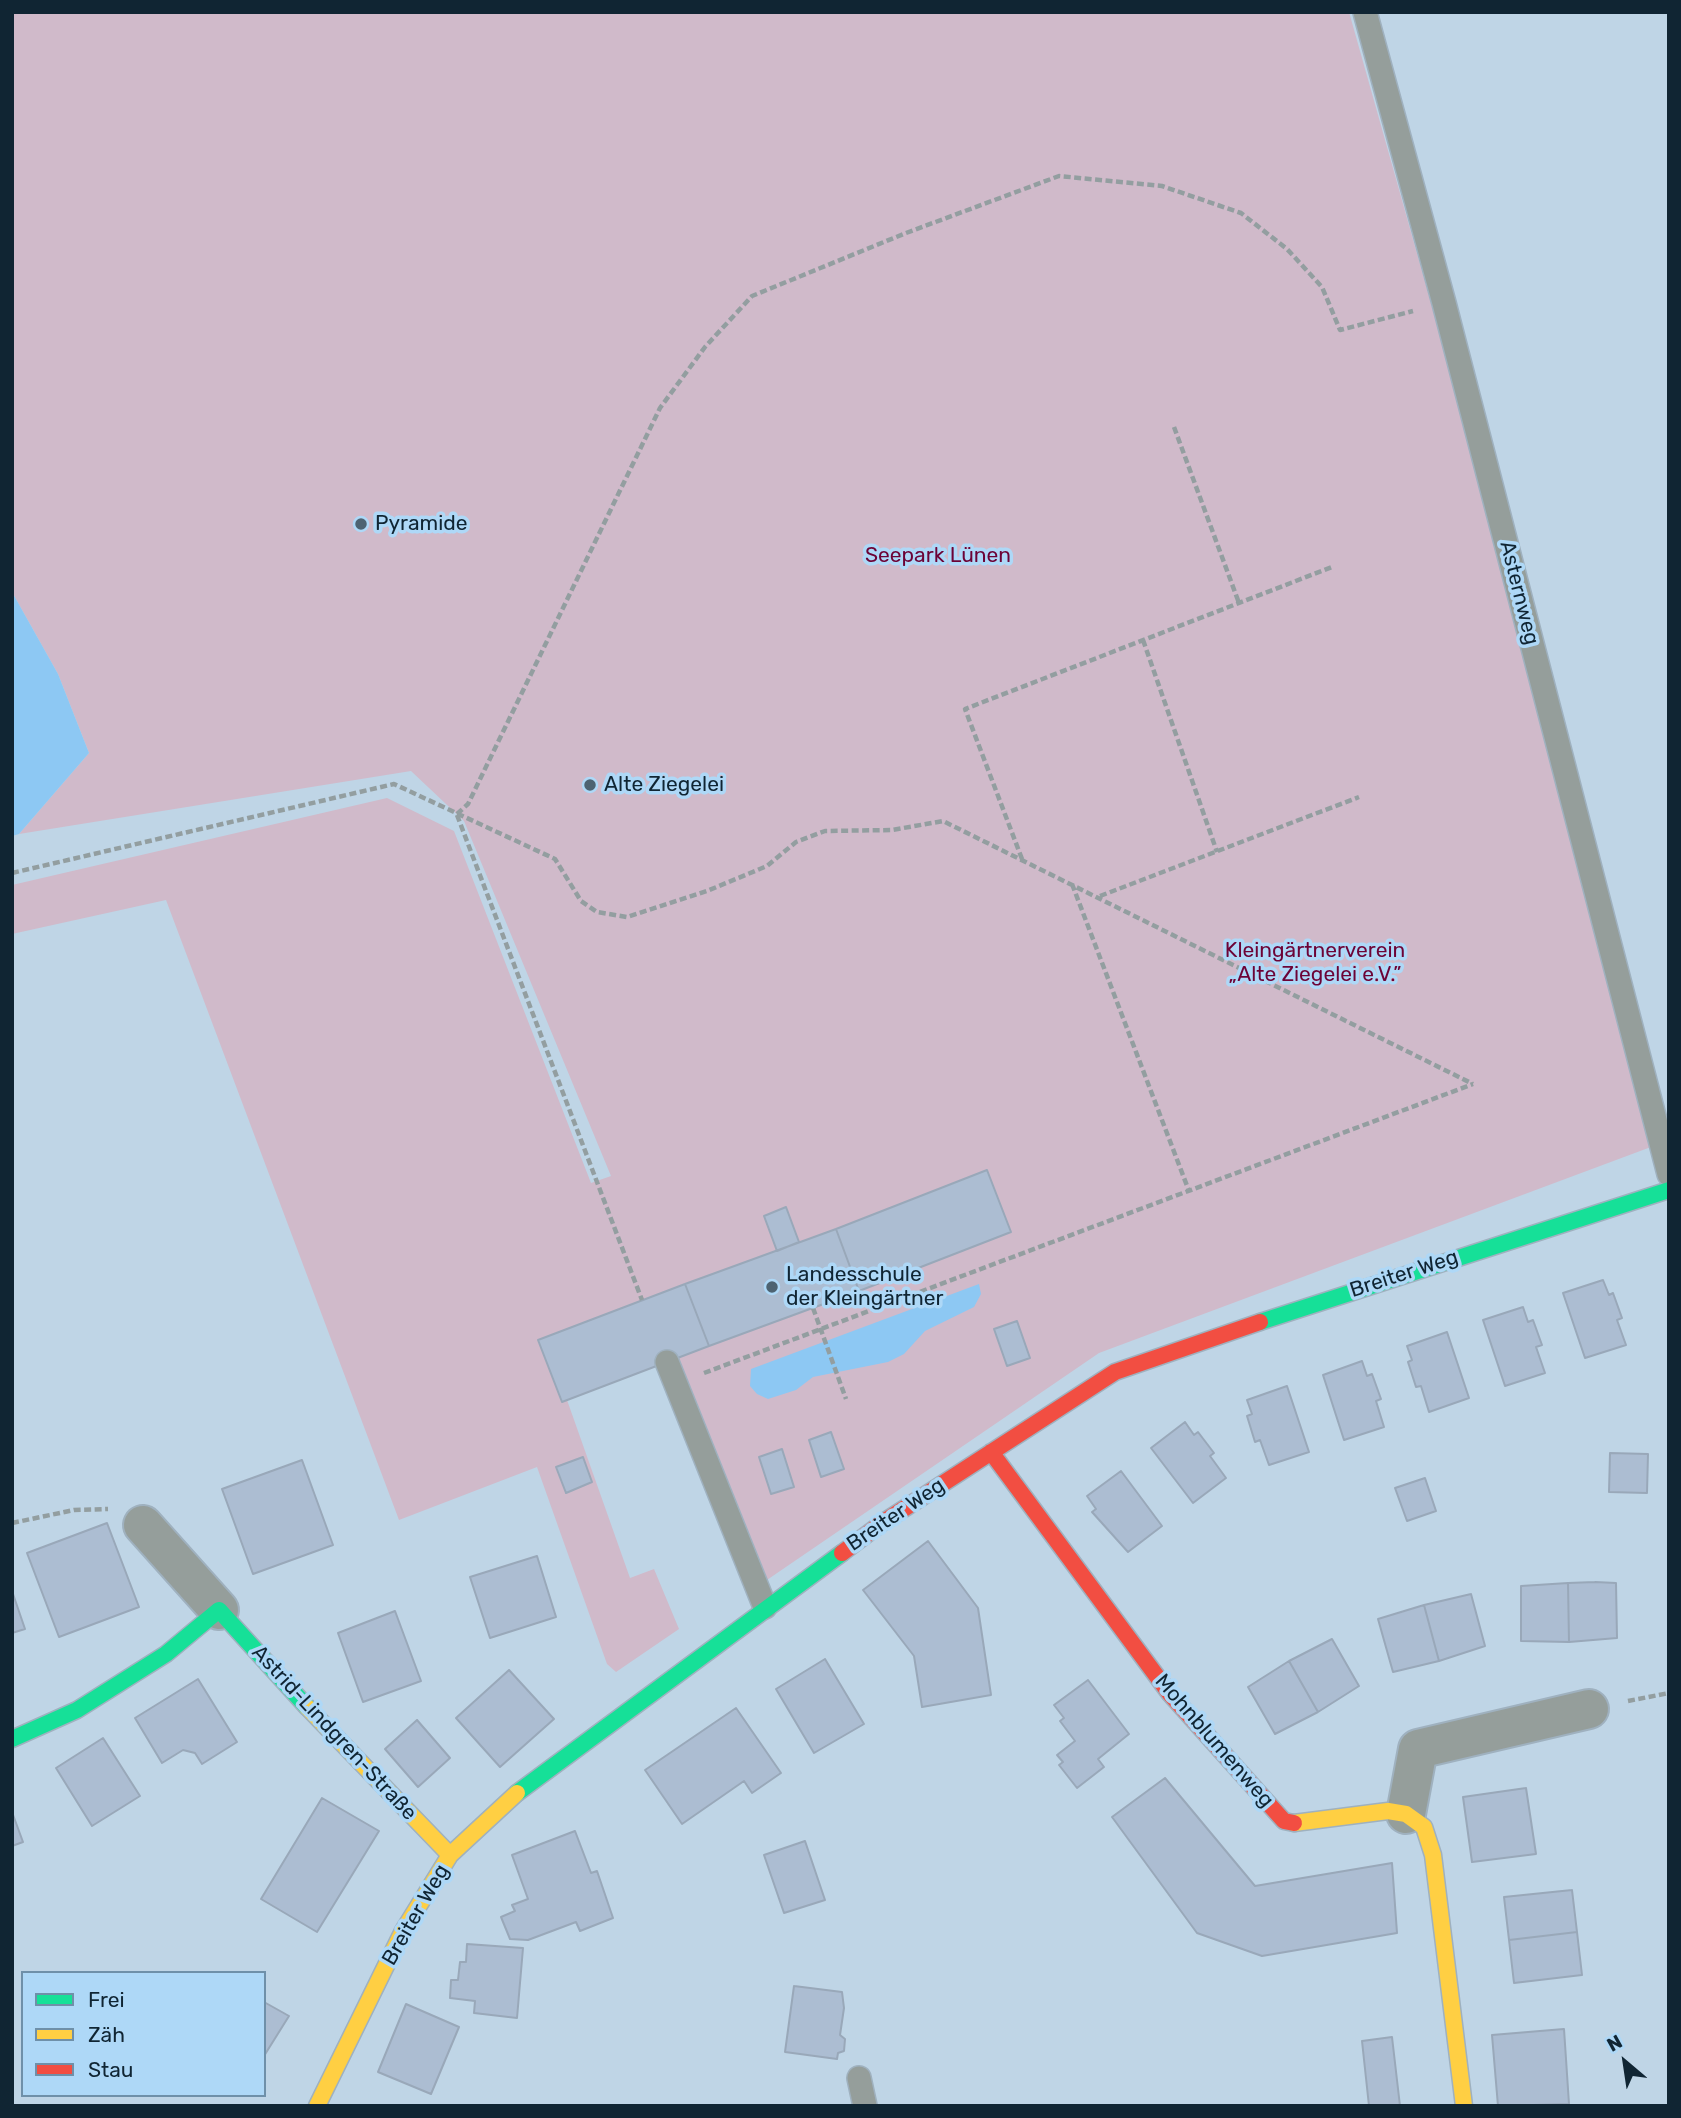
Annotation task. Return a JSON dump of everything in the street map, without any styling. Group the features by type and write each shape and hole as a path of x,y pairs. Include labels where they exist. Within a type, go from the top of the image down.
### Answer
{"street":[{"name":"Breiter Weg","path":"317,2106 403,1931 450,1855 522,1789 882,1523 1115,1372 1364,1287 1669,1189"},
{"name":"Mohnblumenweg","path":"991,1452 1170,1693 1284,1821 1300,1825 1388,1811 1406,1814"},
{"name":"Astrid-Lindgren-Straße","path":"143,1525 325,1727 450,1855"},
{"path":"12,1739 78,1710 166,1654 219,1610"},
{"path":"1464,2106 1433,1855 1424,1827 1406,1814 1418,1749 1589,1709"}],"lane":[{"name":"Asternweg","path":"1365,12 1444,303 1669,1174"},
{"path":"667,1362 765,1607"},
{"path":"859,2078 865,2106"}],"path":[{"path":"457,814 468,804 660,408 705,347 752,296 906,233 1059,176 1162,186 1241,213 1287,249 1322,287 1340,330 1444,303"},
{"path":"1174,426 1239,603"},
{"path":"1022,859 965,709 1332,567"},
{"path":"1143,640 1217,852"},
{"path":"12,873 394,784 555,859 580,901 597,912 626,917 707,891 767,866 796,842 825,831 892,830 943,821 1099,896 1473,1084 675,1384"},
{"path":"1099,896 1359,797"},
{"path":"457,814 642,1300"},
{"path":"1072,883 1189,1191"},
{"path":"813,1308 846,1399"},
{"path":"12,1523 74,1510 105,1507 143,1525"}],"green space":[{"name":"Seepark Lünen","path":"12,12 1349,12 1667,1141 1099,1353 764,1582 675,1359 567,1400 630,1578 654,1569 679,1629 616,1672 607,1664 537,1467 399,1520 166,900 12,934 12,885 387,798 454,831 591,1183 611,1176 464,821 411,771 19,834 89,753 58,674 12,592"}],"water":[{"path":"12,592 58,674 89,753 19,834 12,836"},
{"path":"979,1284 981,1294 974,1307 925,1331 904,1354 888,1362 813,1377 796,1390 768,1399 757,1394 750,1386 751,1369"}],"building":[{"path":"987,1170 1011,1232 859,1291 836,1229"},
{"path":"786,1207 799,1242 777,1251 764,1216"},
{"name":"Landesschule der Kleingärtner","path":"836,1229 859,1291 709,1346 685,1284"},
{"path":"1603,1280 1609,1295 1613,1293 1622,1318 1617,1320 1626,1345 1585,1358 1563,1293"},
{"path":"685,1284 709,1346 562,1402 538,1340"},
{"path":"1523,1307 1528,1322 1533,1320 1542,1345 1536,1347 1545,1373 1505,1386 1483,1320"},
{"path":"1017,1321 1030,1358 1007,1366 994,1329"},
{"path":"1447,1332 1469,1398 1429,1412 1421,1386 1416,1387 1408,1362 1412,1360 1407,1346"},
{"path":"1362,1361 1367,1376 1372,1374 1381,1399 1376,1401 1384,1427 1344,1440 1323,1375"},
{"path":"1287,1386 1309,1452 1269,1465 1260,1440 1255,1442 1247,1416 1252,1414 1247,1400"},
{"path":"1185,1422 1194,1435 1198,1432 1214,1453 1210,1456 1226,1478 1193,1503 1151,1448"},
{"path":"831,1432 844,1469 821,1477 809,1440"},
{"path":"782,1449 794,1487 771,1494 759,1457"},
{"path":"1610,1453 1648,1454 1647,1493 1609,1492"},
{"path":"583,1457 592,1482 566,1493 556,1467"},
{"path":"302,1460 333,1545 253,1574 222,1489"},
{"path":"1121,1471 1162,1526 1128,1552 1092,1512 1096,1509 1087,1496"},
{"path":"1425,1478 1436,1511 1407,1521 1395,1488"},
{"path":"107,1523 139,1607 59,1637 27,1553"},
{"path":"928,1541 978,1608 991,1695 922,1707 914,1656 863,1590"},
{"path":"537,1556 556,1617 490,1638 470,1577"},
{"path":"1568,1583 1616,1583 1617,1638 1569,1642"},
{"path":"1568,1583 1569,1642 1521,1641 1521,1586"},
{"path":"12,1591 25,1629 12,1633"},
{"path":"1471,1594 1485,1646 1439,1661 1424,1605"},
{"path":"1424,1605 1439,1661 1393,1672 1378,1619"},
{"path":"395,1611 421,1681 363,1702 338,1633"},
{"path":"1332,1639 1359,1686 1318,1712 1289,1661"},
{"path":"825,1659 864,1724 814,1753 776,1689"},
{"path":"1289,1661 1318,1712 1275,1734 1248,1687"},
{"path":"509,1670 554,1719 500,1767 456,1718"},
{"path":"198,1679 237,1742 202,1764 195,1753 183,1750 162,1763 135,1718"},
{"path":"1088,1680 1129,1734 1098,1759 1104,1767 1077,1788 1059,1765 1063,1762 1057,1755 1075,1741 1060,1721 1064,1718 1054,1705"},
{"path":"736,1708 781,1773 752,1793 744,1781 682,1824 645,1770"},
{"path":"417,1720 450,1758 418,1787 385,1749"},
{"path":"103,1738 140,1796 92,1826 56,1768"},
{"path":"1165,1778 1255,1886 1392,1863 1397,1933 1262,1956 1197,1933 1112,1817"},
{"path":"1526,1788 1536,1854 1472,1862 1463,1797"},
{"path":"322,1798 379,1831 317,1932 261,1899"},
{"path":"12,1812 23,1842 12,1846"},
{"path":"575,1831 591,1873 597,1871 613,1918 580,1931 576,1922 528,1940 510,1939 501,1917 515,1911 512,1905 528,1899 512,1855"},
{"path":"805,1841 825,1900 784,1913 764,1855"},
{"path":"1572,1890 1577,1932 1509,1940 1504,1897"},
{"path":"1577,1932 1582,1975 1514,1983 1509,1940"},
{"path":"467,1944 523,1948 517,2018 474,2013 475,2001 450,1998 451,1980 458,1980 460,1962 466,1962"},
{"path":"794,1986 842,1992 844,2008 840,2035 845,2039 844,2051 838,2053 837,2059 785,2052"},
{"path":"266,2003 289,2016 266,2053"},
{"path":"406,2004 459,2027 431,2094 378,2072"},
{"path":"1564,2029 1569,2104 1498,2106 1492,2035"},
{"path":"1392,2037 1400,2106 1369,2106 1362,2041"}],"traffic: fast":[{"path":"1260,1322 1669,1190"},
{"path":"517,1793 842,1553"},
{"path":"12,1739 77,1710 166,1654 219,1610 307,1707"}],"traffic: slow":[{"path":"307,1707 450,1855"},
{"path":"317,2106 403,1931 450,1855 517,1793"},
{"path":"1294,1823 1388,1811 1406,1814 1424,1827 1433,1855 1464,2106"}],"traffic: jam":[{"path":"842,1553 882,1523 1115,1372 1260,1322"},
{"path":"991,1452 1170,1694 1284,1821 1294,1823"}],"place":[{"name":"Pyramide","path":"361,524"},
{"name":"Alte Ziegelei","path":"590,785"},
{"name":"Landesschule der Kleingärtner","path":"772,1287"}],"park label":[{"name":"Kleingärtnerverein „Alte Ziegelei e.V.”","path":"1315,963"}]}
